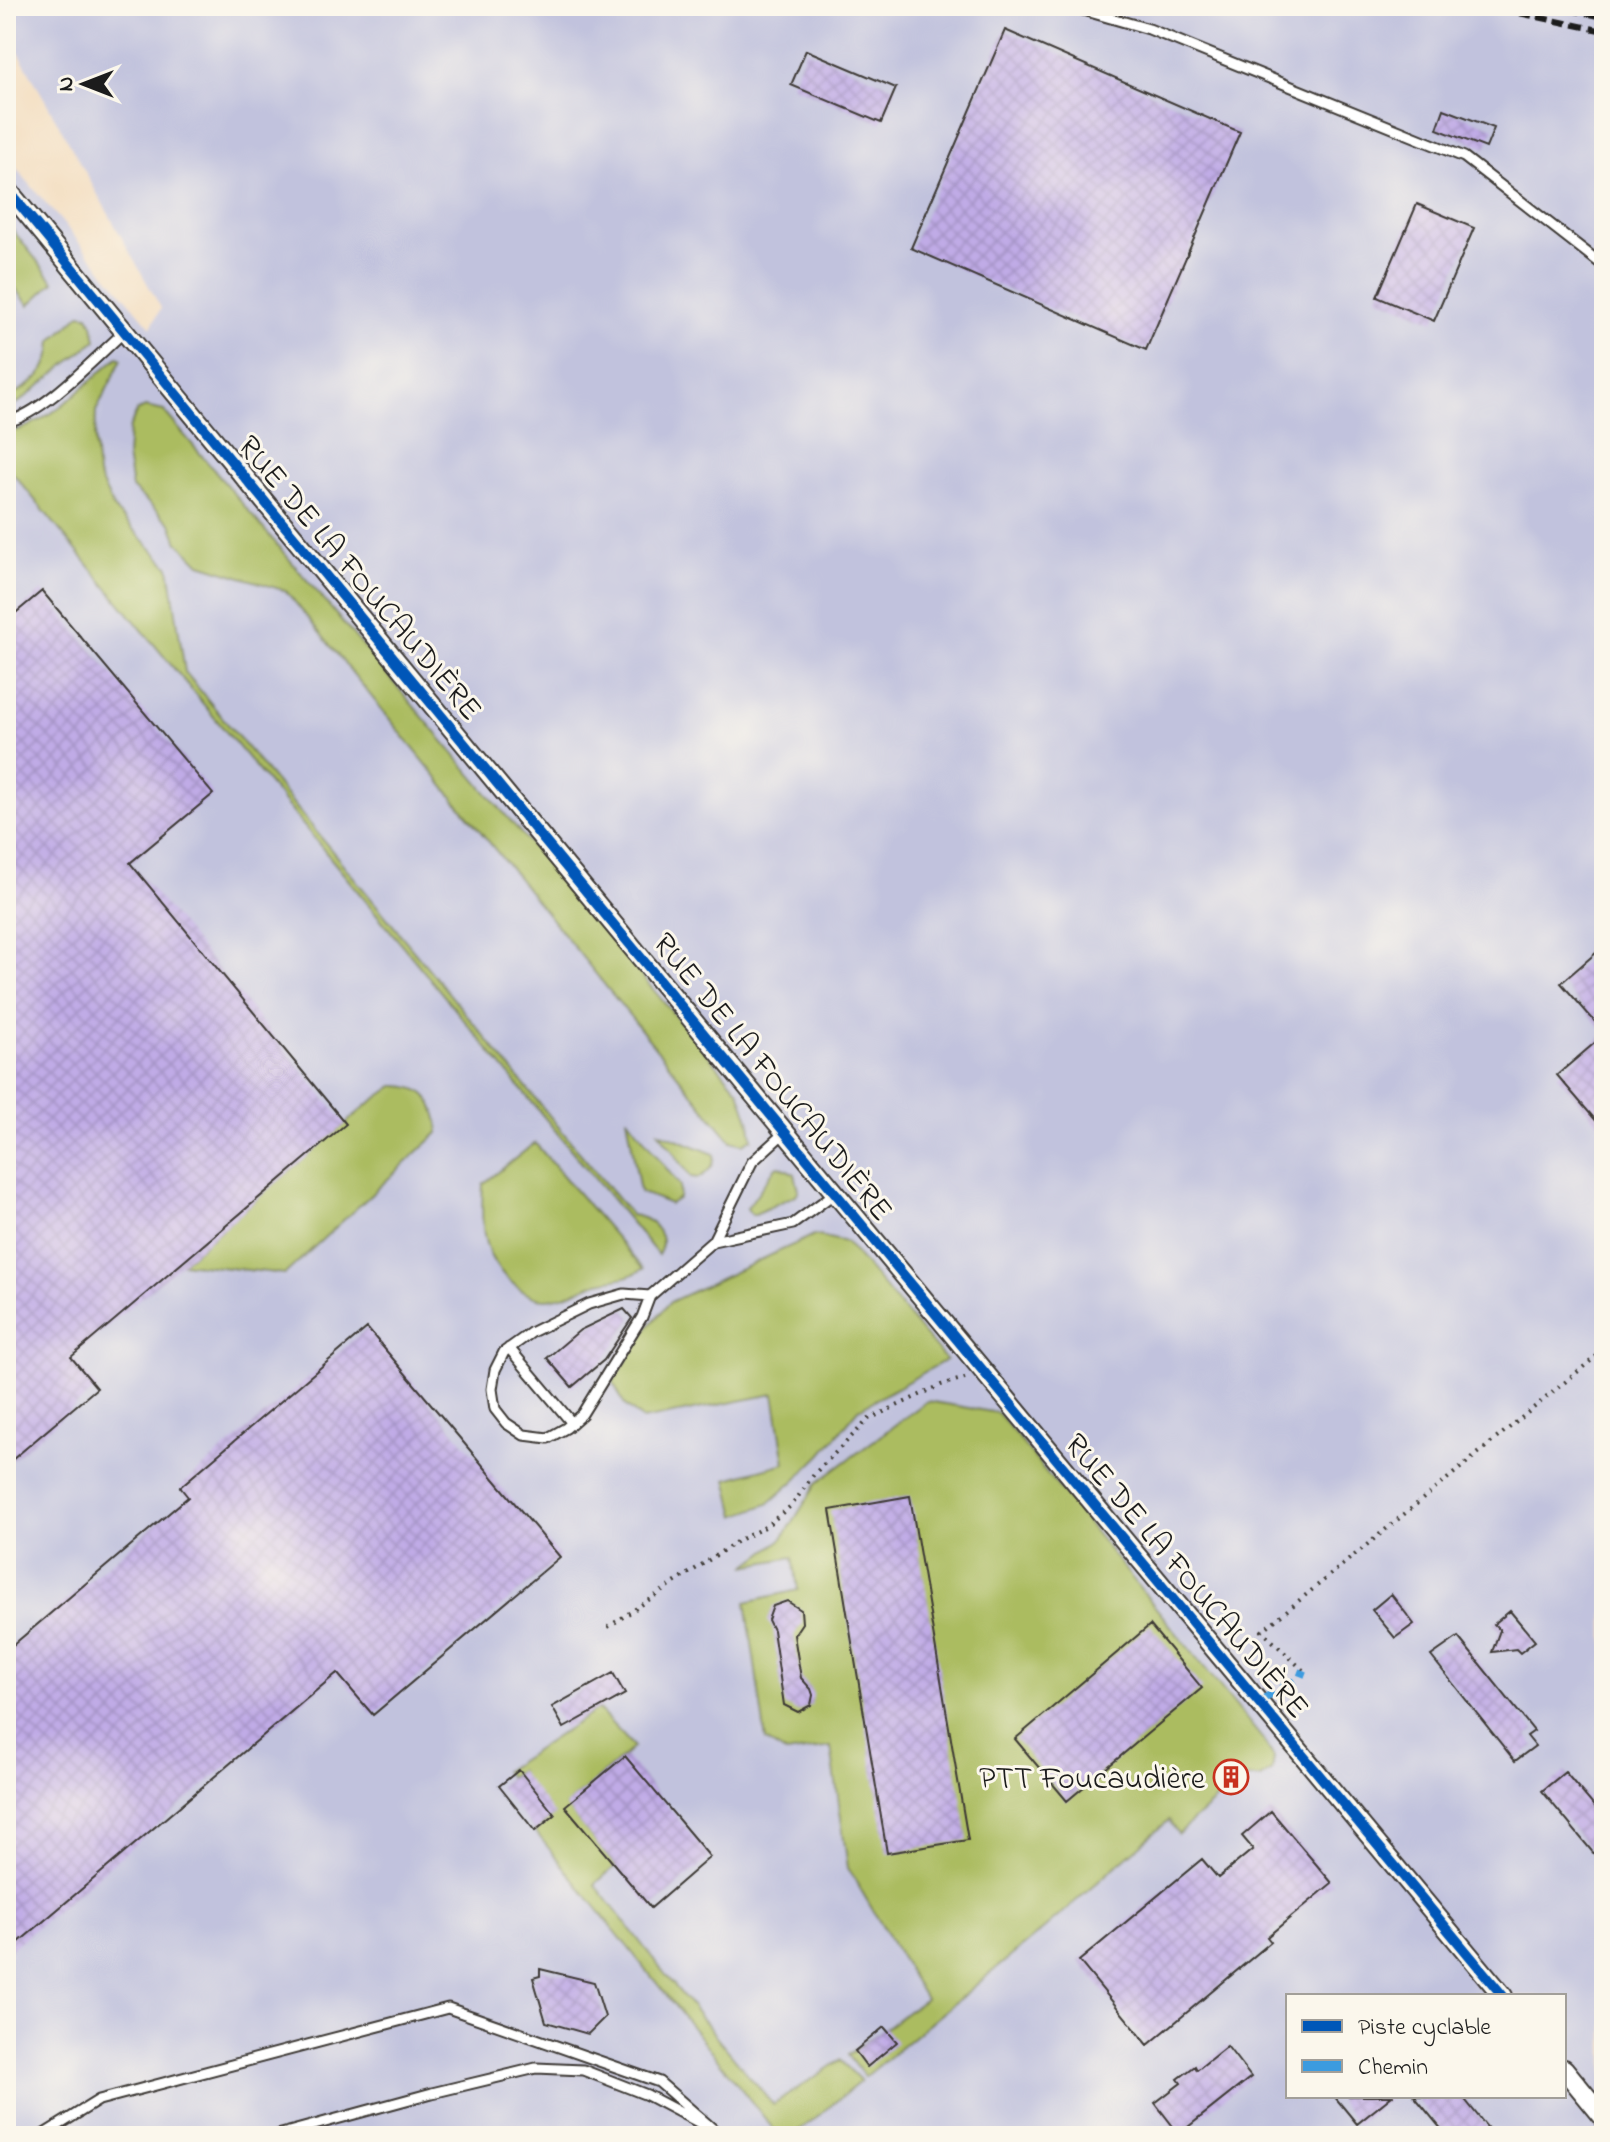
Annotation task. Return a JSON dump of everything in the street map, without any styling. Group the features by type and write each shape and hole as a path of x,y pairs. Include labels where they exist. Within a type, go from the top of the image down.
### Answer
{"street":[{"name":"RUE DE LA FOUCAUDIÈRE","path":"6,188 835,1193 1501,1994"},
{"path":"1566,2071 1604,2118"}],"lane":[{"path":"1069,6 1149,29 1464,157 1604,266"},
{"path":"6,422 19,420 38,408 125,331"},
{"path":"650,1296 624,1294 589,1304 532,1332 504,1352 495,1370 492,1389 495,1409 506,1423 524,1435 548,1438 582,1414 626,1345 650,1296 713,1241 752,1162 785,1132"},
{"path":"713,1241 793,1224 835,1193"},
{"path":"509,1348 572,1423"},
{"path":"41,2136 99,2100 448,2008 659,2082 715,2131"},
{"path":"274,2136 536,2068 583,2070 647,2095 715,2131 731,2136"}],"path":[{"path":"1303,1670 1262,1631 1604,1350"},
{"path":"608,1627 739,1540 765,1527 792,1505 815,1473 869,1419 941,1385 984,1372"}],"shaded area":[{"path":"6,6 1604,6 1604,2136 6,2136 6,156 151,327 161,308 6,30"}],"green space":[{"path":"11,228 54,282 29,305 6,277 6,229"},
{"path":"80,314 88,315 96,340 17,404 6,405 6,399 44,370 52,341"},
{"path":"118,357 122,359 96,411 98,475 114,509 169,567 185,672 631,1215 645,1219 656,1228 662,1241 658,1255 6,465 6,433 22,429 52,413"},
{"path":"145,407 164,411 739,1091 752,1139 743,1144 731,1141 286,591 200,564 178,542 171,524 132,488 127,456 129,429 137,411"},
{"path":"394,1086 414,1089 427,1097 435,1112 439,1132 285,1274 182,1263 367,1105"},
{"path":"627,1117 680,1186 679,1198 670,1204 640,1192"},
{"path":"659,1132 714,1154 711,1168 699,1178 691,1177"},
{"path":"535,1143 643,1269 564,1296 545,1299 524,1292 507,1279 490,1256 486,1243 482,1215 483,1184"},
{"path":"776,1167 795,1174 799,1190 796,1195 753,1215 747,1208"},
{"path":"814,1235 846,1242 946,1360 859,1409 821,1455 768,1504 736,1516 727,1479 785,1463 774,1394 643,1420 625,1405 613,1382 649,1326 670,1302"},
{"path":"927,1401 998,1413 1274,1757 1272,1771 1261,1778 1241,1778 1178,1834 1169,1820 1045,1928 865,2077 848,2055 925,1999 848,1868 831,1747 787,1754 766,1741 746,1602 798,1590 793,1557 746,1566 783,1538 817,1483"},
{"path":"598,1709 634,1747 566,1806 616,1866 595,1884 773,2105 840,2060 861,2081 793,2136 779,2136 535,1831 545,1823 519,1770 509,1777 504,1771"}],"building":[{"path":"1005,30 1240,132 1146,350 911,248"},
{"path":"806,50 896,88 881,123 791,85"},
{"path":"1444,109 1494,128 1486,148 1437,129"},
{"path":"1417,204 1474,228 1434,321 1377,297"},
{"path":"42,591 213,794 130,863 346,1124 71,1357 97,1388 6,1465 6,621"},
{"path":"1604,946 1604,1032 1561,983"},
{"path":"1604,1035 1604,1130 1557,1075"},
{"path":"624,1309 632,1318 604,1360 572,1387 547,1358 580,1330"},
{"path":"367,1328 560,1557 373,1715 337,1673 6,1953 6,1651 188,1497 180,1487"},
{"path":"910,1496 968,1840 887,1853 830,1510"},
{"path":"1391,1594 1414,1624 1395,1638 1372,1610"},
{"path":"787,1601 801,1610 802,1623 794,1635 801,1678 813,1695 811,1705 798,1712 784,1705 773,1630 768,1620 773,1606"},
{"path":"1510,1611 1535,1641 1520,1653 1516,1649 1492,1652 1500,1630 1494,1624"},
{"path":"1150,1625 1202,1688 1067,1801 1015,1739"},
{"path":"1458,1637 1534,1731 1527,1736 1535,1746 1515,1761 1431,1656"},
{"path":"613,1673 625,1694 564,1728 552,1707"},
{"path":"625,1756 710,1857 651,1908 565,1806"},
{"path":"519,1770 555,1815 535,1831 499,1786"},
{"path":"1565,1772 1604,1818 1604,1866 1542,1791"},
{"path":"1271,1811 1332,1883 1267,1937 1271,1942 1148,2045 1079,1961 1202,1859 1218,1878 1253,1849 1242,1836"},
{"path":"540,1969 594,1982 605,2017 588,2034 546,2022 533,1978 540,1976"},
{"path":"884,2027 897,2042 867,2067 855,2051"},
{"path":"1227,2046 1251,2077 1179,2134 1155,2103 1181,2083 1178,2079 1195,2066 1197,2070"},
{"path":"1336,2098 1390,2098 1357,2124"},
{"path":"1416,2098 1464,2098 1494,2136 1447,2136"}],"railway":[{"path":"1485,6 1604,31"},
{"path":"1551,6 1604,17"}],"marked path":[{"path":"1260,1701 1300,1678 1303,1670"}],"cycle path":[{"path":"6,188 1501,1994"}],"place":[{"name":"PTT Foucaudière","path":"1231,1777"}]}
